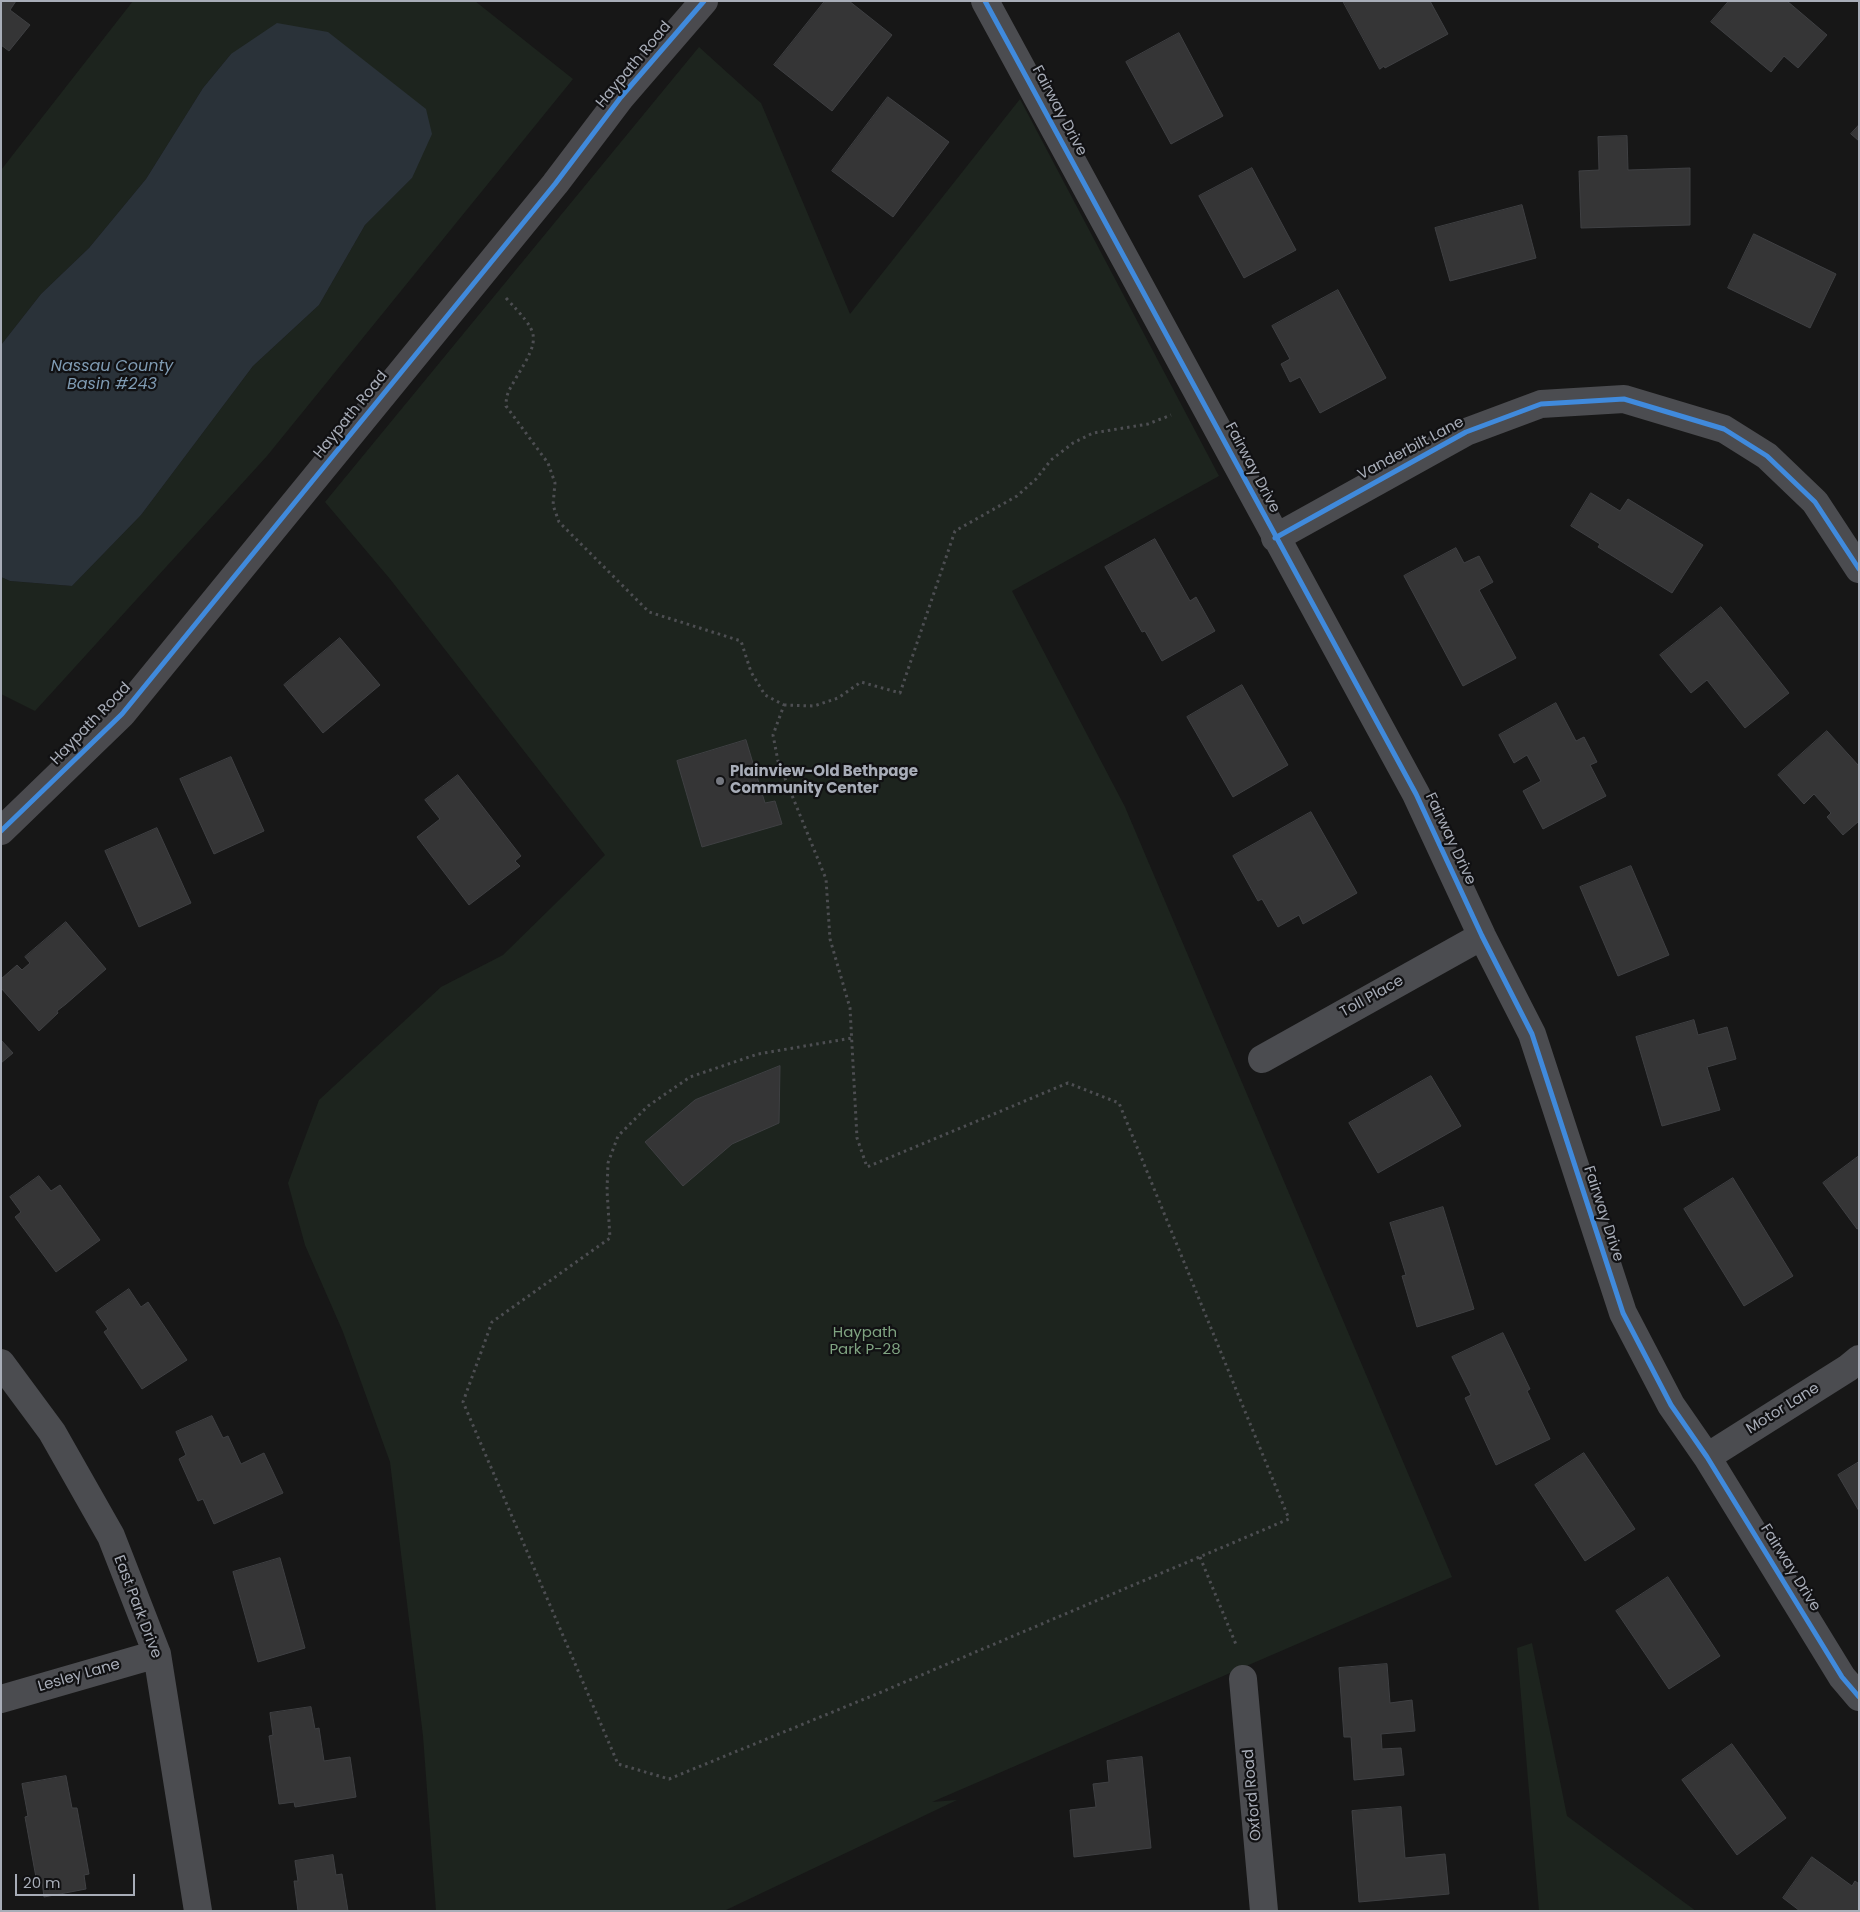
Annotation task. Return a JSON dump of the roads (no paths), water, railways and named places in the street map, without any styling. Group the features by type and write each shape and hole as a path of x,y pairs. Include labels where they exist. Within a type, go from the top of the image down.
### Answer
{"street":[{"name":"Haypath Road","path":"1,831 122,714 555,184 621,97 704,1"},
{"name":"Fairway Drive","path":"985,1 1275,538 1416,794 1482,936 1532,1034 1622,1313 1671,1404 1707,1457 1842,1677 1859,1698"},
{"name":"Vanderbilt Lane","path":"1275,538 1466,432 1541,404 1624,399 1724,429 1767,456 1814,502 1859,569"},
{"name":"Toll Place","path":"1262,1059 1482,936"},
{"name":"Motor Lane","path":"1707,1457 1848,1368 1859,1359"},
{"name":"East Park Drive","path":"1,1364 52,1432 111,1536 157,1654 198,1911"},
{"name":"Lesley Lane","path":"1,1699 157,1654"},
{"name":"Oxford Road","path":"1243,1679 1264,1911"}],"water":[{"name":"Nassau County Basin #243","path":"277,23 328,32 426,109 432,134 412,178 365,225 319,305 253,366 141,515 72,586 10,581 1,577 1,345 41,294 89,248 146,179 203,88 231,54"}],"place":[{"name":"Plainview-Old Bethpage Community Center","path":"720,781"}],"park label":[{"name":"Haypath Park P-28","path":"865,1342"}]}
